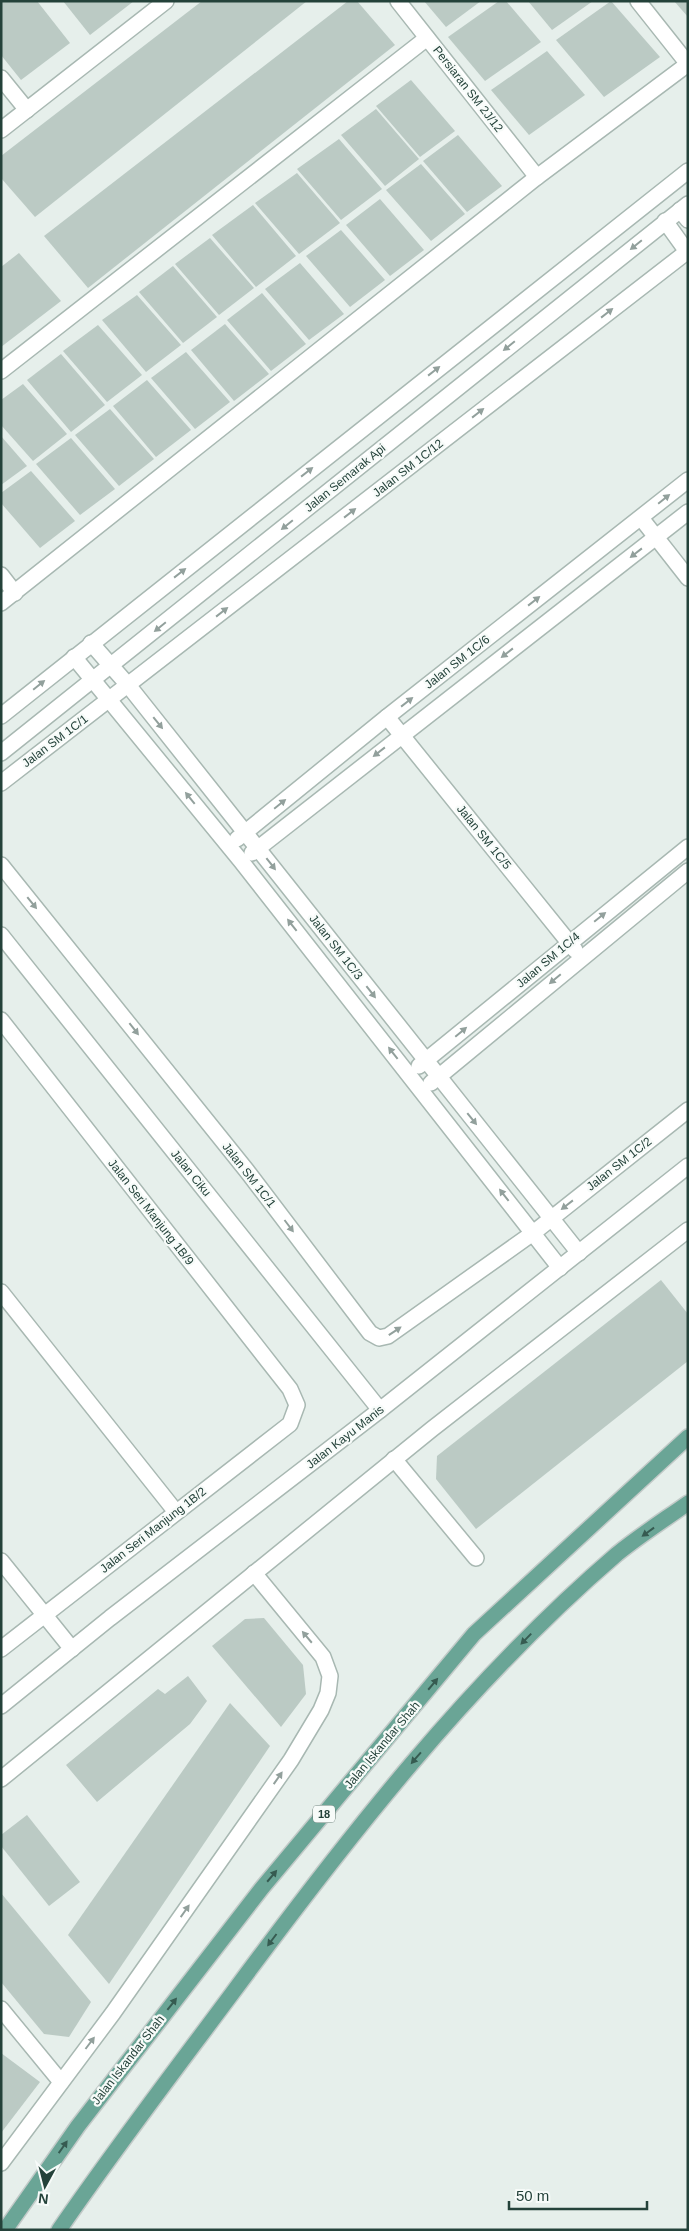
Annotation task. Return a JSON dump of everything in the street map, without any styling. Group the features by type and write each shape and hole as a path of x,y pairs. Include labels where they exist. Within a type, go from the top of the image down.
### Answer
{"main road":[{"name":"Jalan Iskandar Shah","path":"5,2230 78,2126 262,1888 474,1634 688,1437"},
{"path":"59,2230 291,1914 377,1804 449,1720 532,1633 618,1553 688,1503"}],"street":[{"name":"Persiaran SM 2J/12","path":"398,1 538,176"},
{"path":"1,603 538,176 688,64 638,1"},
{"path":"1,130 164,2"},
{"path":"1,372 427,38"},
{"path":"1,78 27,110"},
{"path":"1,716 688,171"},
{"name":"Jalan Semarak Api","path":"1,753 112,666 665,221 685,211"},
{"path":"665,221 687,252"},
{"name":"Jalan SM 1C/12","path":"110,700 687,252"},
{"name":"Jalan SM 1C/6","path":"229,846 387,717 688,480"},
{"name":"Jalan SM 1C/6","path":"241,861 401,734 688,512"},
{"path":"641,518 688,578"},
{"path":"1,575 15,593"},
{"name":"Jalan SM 1C/3","path":"91,643 128,685 579,1252"},
{"name":"Jalan SM 1C/3","path":"74,657 241,861 423,1090 560,1268"},
{"name":"Jalan SM 1C/1","path":"1,783 110,700"},
{"name":"Jalan SM 1C/5","path":"387,717 581,958"},
{"name":"Jalan SM 1C/4","path":"410,1074 569,942 688,847"},
{"name":"Jalan SM 1C/1","path":"1,865 234,1156 370,1333 379,1338 388,1336 533,1233 551,1218"},
{"name":"Jalan SM 1C/4","path":"423,1090 688,871"},
{"name":"Jalan Ciku","path":"1,935 380,1410"},
{"name":"Jalan Seri Manjung 1B/9","path":"1,1020 290,1389 297,1405"},
{"name":"Jalan SM 1C/2","path":"551,1218 688,1110"},
{"name":"Jalan Kayu Manis","path":"1,1706 688,1166"},
{"path":"1,1779 394,1459 688,1230"},
{"path":"1,1292 176,1512"},
{"name":"Jalan Seri Manjung 1B/2","path":"1,1649 290,1424 297,1405"},
{"path":"394,1459 476,1558"},
{"path":"1,1561 72,1649"},
{"path":"1,2163 113,2013 296,1753 328,1693 330,1676 324,1657 254,1573"},
{"path":"1,2009 61,2082"}],"building":[{"path":"1,1 37,1 70,43 21,80 1,55"},
{"path":"63,1 134,1 90,35"},
{"path":"202,1 307,1 35,217 1,178 1,156"},
{"path":"348,1 357,1 395,45 88,288 44,236"},
{"path":"424,1 481,1 446,27"},
{"path":"499,1 506,1 541,42 485,81 448,37"},
{"path":"528,1 593,1 552,30"},
{"path":"611,1 660,57 604,97 556,40"},
{"path":"674,1 688,1 688,17"},
{"path":"547,51 585,95 529,135 491,90"},
{"path":"411,80 455,131 420,157 376,106"},
{"path":"376,109 419,159 385,186 341,135"},
{"path":"458,135 502,186 467,212 423,161"},
{"path":"339,139 382,189 341,220 297,169"},
{"path":"421,164 465,214 431,241 386,190"},
{"path":"297,173 340,223 299,254 255,203"},
{"path":"380,199 424,250 390,276 346,225"},
{"path":"253,205 296,256 256,287 212,235"},
{"path":"341,230 385,280 350,307 306,256"},
{"path":"210,238 254,288 219,315 175,264"},
{"path":"19,253 61,301 1,347 1,267"},
{"path":"300,263 344,314 309,340 265,289"},
{"path":"173,266 217,317 183,343 139,292"},
{"path":"262,293 306,344 271,371 227,320"},
{"path":"137,295 181,345 146,372 102,320"},
{"path":"225,324 269,374 234,401 191,350"},
{"path":"98,325 142,375 107,402 63,351"},
{"path":"186,352 230,402 195,429 151,378"},
{"path":"61,354 105,405 71,432 27,380"},
{"path":"147,380 191,430 156,457 113,406"},
{"path":"23,384 67,434 33,461 1,425 1,400"},
{"path":"110,409 154,459 119,486 75,435"},
{"path":"1,436 27,466 1,485"},
{"path":"71,438 115,489 80,515 36,464"},
{"path":"31,471 75,521 40,548 1,503 1,493"},
{"path":"661,1280 688,1314 688,1361 476,1529 436,1479 437,1456"},
{"path":"264,1618 303,1665 306,1694 281,1727 212,1646 245,1619"},
{"path":"188,1676 207,1701 190,1724 97,1802 66,1765 158,1689 165,1694"},
{"path":"230,1703 270,1746 109,1984 68,1935"},
{"path":"27,1815 80,1882 49,1906 1,1846 1,1835"},
{"path":"1,1893 91,2002 69,2037 44,2034 1,1982"},
{"path":"1,2053 40,2082 1,2133"}]}
